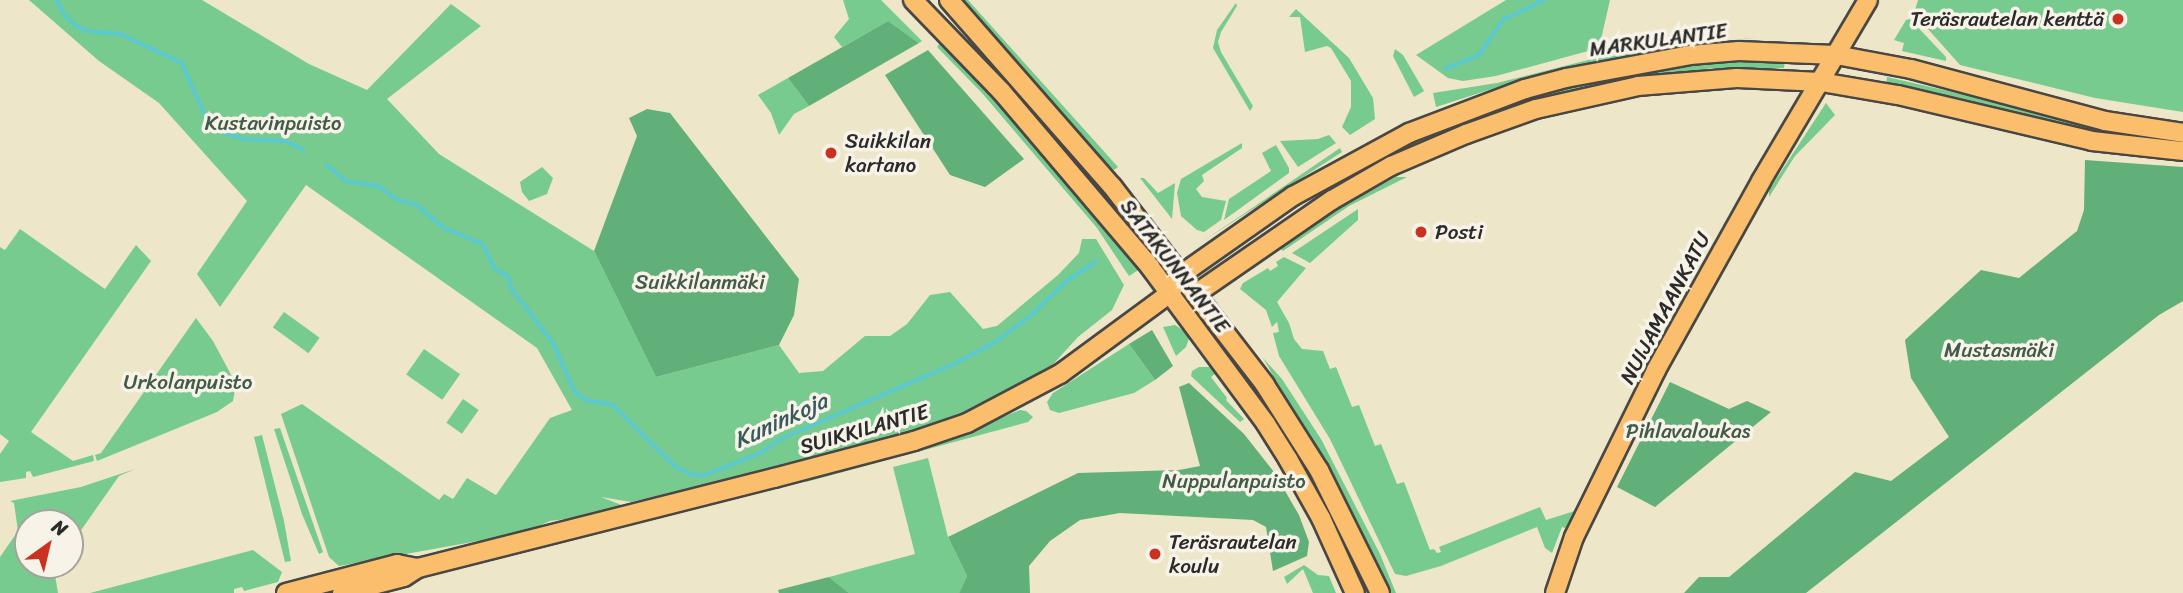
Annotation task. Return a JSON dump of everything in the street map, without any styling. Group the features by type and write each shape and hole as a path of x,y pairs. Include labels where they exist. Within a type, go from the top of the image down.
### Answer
{"main road":[{"name":"SATAKUNNANTIE","path":"913,0 1001,90 1169,293 1289,459 1321,518 1355,593"},
{"name":"SATAKUNNANTIE","path":"949,0 1079,146 1197,293 1265,385 1319,470 1380,593"},
{"name":"NUIJAMAANKATU","path":"1555,593 1574,537 1656,370 1761,181 1868,0"},
{"name":"MARKULANTIE","path":"1182,274 1281,204 1373,151 1444,119 1525,89 1599,70 1690,55 1739,51 1836,55 1911,69 2105,121 2183,133"},
{"name":"MARKULANTIE","path":"1197,293 1366,179 1466,134 1535,109 1625,88 1737,78 1821,82 1898,95 2083,139 2183,151"},
{"name":"SUIKKILANTIE","path":"342,593 404,577 418,568 914,441 967,423 1060,374 1169,293 1182,274"},
{"path":"1169,293 1197,293"},
{"name":"SUIKKILANTIE","path":"286,593 397,564 418,568"}],"green space":[{"name":"Kustavinpuisto","path":"29,0 202,0 309,64 367,90 451,4 481,26 387,99 439,154 594,251 656,377 779,345 799,373 823,371 865,336 890,336 907,324 930,295 950,292 983,329 997,326 1058,275 1079,253 1082,239 1096,239 1124,285 1112,310 1078,337 1047,371 1021,388 931,427 736,479 631,502 601,497 624,506 597,515 550,521 523,533 339,566 329,557 281,414 302,404 439,500 444,494 453,499 467,478 496,495 550,418 572,410 537,348 306,185 220,307 197,274 247,201 159,103 99,61"},
{"path":"843,0 881,0 922,41 919,43 888,21 842,47 834,37 849,19"},
{"path":"959,0 968,0 1118,167 1114,170 1094,154"},
{"path":"1506,0 1610,0 1599,48 1496,76 1463,81 1448,78 1416,55"},
{"path":"1918,0 2183,0 2183,112 2095,98 1960,65 1919,19 1915,10"},
{"path":"1236,3 1237,6 1218,42 1221,52 1253,106 1250,111 1213,48 1217,30"},
{"path":"1296,9 1349,58 1373,98 1375,119 1350,135 1342,127 1351,107 1351,81 1331,48 1327,46 1305,52 1300,17 1289,17"},
{"path":"1910,19 1946,57 1946,61 1902,51 1904,43 1894,40 1906,20"},
{"path":"888,21 919,43 809,106 788,78"},
{"path":"1758,37 1596,62 1498,87 1436,107 1433,93 1497,83 1596,58"},
{"path":"972,38 1106,189 1103,192 968,44 967,40"},
{"path":"939,44 948,47 1042,149 1140,269 1129,276 1097,228 982,93 937,47"},
{"path":"1395,49 1403,55 1424,91 1414,97 1393,56"},
{"path":"928,50 1024,159 985,187 950,175 885,75"},
{"path":"1733,59 1785,60 1784,68 1712,68 1577,90 1515,108 1447,135 1445,131 1534,94 1574,83 1668,64"},
{"path":"1887,77 2118,130 2183,141 2183,145 2074,129 1886,85"},
{"path":"788,78 809,106 794,114 779,135 771,113 758,95"},
{"path":"1826,103 1835,115 1795,156 1769,197 1769,190"},
{"name":"Suikkilanmäki","path":"647,109 670,113 799,279 794,315 779,345 656,377 594,251 637,136 629,118"},
{"path":"1329,135 1336,143 1298,167 1280,141 1318,139"},
{"path":"1242,143 1242,148 1202,175 1204,181 1196,189 1202,197 1226,201 1221,220 1204,232 1197,230 1181,216 1177,193 1181,179"},
{"path":"1276,145 1289,168 1289,173 1224,220 1229,199 1271,171 1262,153"},
{"path":"1340,148 1342,152 1200,243 1242,215"},
{"name":"Mustasmäki","path":"2085,160 2183,167 2183,301 2159,315 1806,593 1684,593 1699,577 1729,577 1855,472 1891,481 1949,437 1911,378 1905,340 1981,270 2019,278 2077,231 2084,210"},
{"path":"542,167 553,178 547,194 529,201 522,192 520,182"},
{"path":"1396,177 1407,177 1349,206 1283,251 1280,248 1348,203"},
{"path":"1140,178 1144,178 1158,193 1175,183 1172,219"},
{"path":"1358,209 1358,220 1310,263 1292,253"},
{"name":"Urkolanpuisto","path":"20,229 105,289 136,245 151,261 31,432 73,461 93,455 94,461 33,477 30,471 26,472 26,478 0,482 0,454 9,441 0,434 0,247 5,250"},
{"path":"1284,257 1306,268 1277,302 1289,323 1294,339 1302,349 1323,351 1330,369 1336,367 1352,407 1359,405 1375,446 1381,444 1397,484 1404,482 1430,550 1441,552 1439,547 1540,507 1546,520 1578,510 1568,529 1562,527 1552,553 1545,548 1537,527 1441,566 1406,576 1395,574 1330,439 1279,356 1273,333 1279,332 1277,322 1272,327 1266,310 1240,289 1243,283 1268,268 1270,271 1278,266 1276,262"},
{"path":"284,312 320,338 308,353 273,327"},
{"name":"Urkolanpuisto","path":"196,318 213,341 236,384 233,401 217,412 97,461 95,455 101,453"},
{"path":"1175,325 1190,335 1186,347 1176,356 1163,327"},
{"path":"1152,330 1173,366 1155,380 1129,344"},
{"path":"1129,344 1155,380 1134,393 1059,413 1050,410 1047,402 1053,393"},
{"path":"424,349 460,374 442,400 406,374"},
{"path":"1263,358 1282,379 1321,439 1380,554 1396,593 1389,593 1346,502"},
{"path":"1199,367 1210,367 1215,374 1211,377 1226,400 1244,419 1240,422 1191,376 1192,371"},
{"path":"1239,369 1270,406 1305,459 1373,593 1362,593 1236,371"},
{"name":"Pihlavaloukas","path":"1670,382 1729,409 1747,401 1771,412 1655,507 1617,487"},
{"name":"Nuppulanpuisto","path":"1189,383 1244,434 1274,472 1299,515 1309,542 1307,556 1273,571 1266,527 1253,520 1120,513 1080,520 1050,541 1029,566 1030,593 959,593 967,576 948,537 1078,473 1179,470 1200,466 1179,387"},
{"path":"463,399 479,410 462,434 446,423"},
{"path":"1020,410 1033,417 1028,422 806,482 805,479 958,436"},
{"path":"280,428 323,552 319,554 302,514 274,429"},
{"path":"262,435 284,521 291,561 285,562 254,437"},
{"path":"928,458 948,537 967,576 959,593 849,593 829,577 915,554 893,467"},
{"path":"135,469 119,476 84,526 84,509 15,509 14,503 10,501 81,487"},
{"path":"14,537 14,579 56,579 58,593 0,593 0,557"},
{"path":"253,550 282,572 278,582 244,591 242,587 234,589 234,593 90,593"},
{"path":"1304,565 1318,575 1329,576 1336,593 1313,593 1303,569 1287,584 1284,577"},
{"path":"829,577 849,593 779,593 778,590"}],"waterway":[{"name":"Kuninkoja","path":"57,0 65,15 75,25 88,31 121,34 182,63 206,117 225,133 244,139 286,141 304,150"},
{"name":"Kuninkoja","path":"1445,69 1479,55 1503,20 1544,0"},
{"name":"Kuninkoja","path":"327,165 346,181 379,186 396,199 417,205 444,228 483,244 495,269 508,276 512,289 554,344 575,392 586,400 613,405 675,466 693,475 705,475 761,453 781,439 958,362 997,341 1029,317 1068,280 1096,262"}],"place":[{"name":"Teräsrautelan kenttä","path":"2118,19"},
{"name":"Suikkilan kartano","path":"831,153"},
{"name":"Posti","path":"1421,232"},
{"name":"Teräsrautelan koulu","path":"1155,554"}]}
